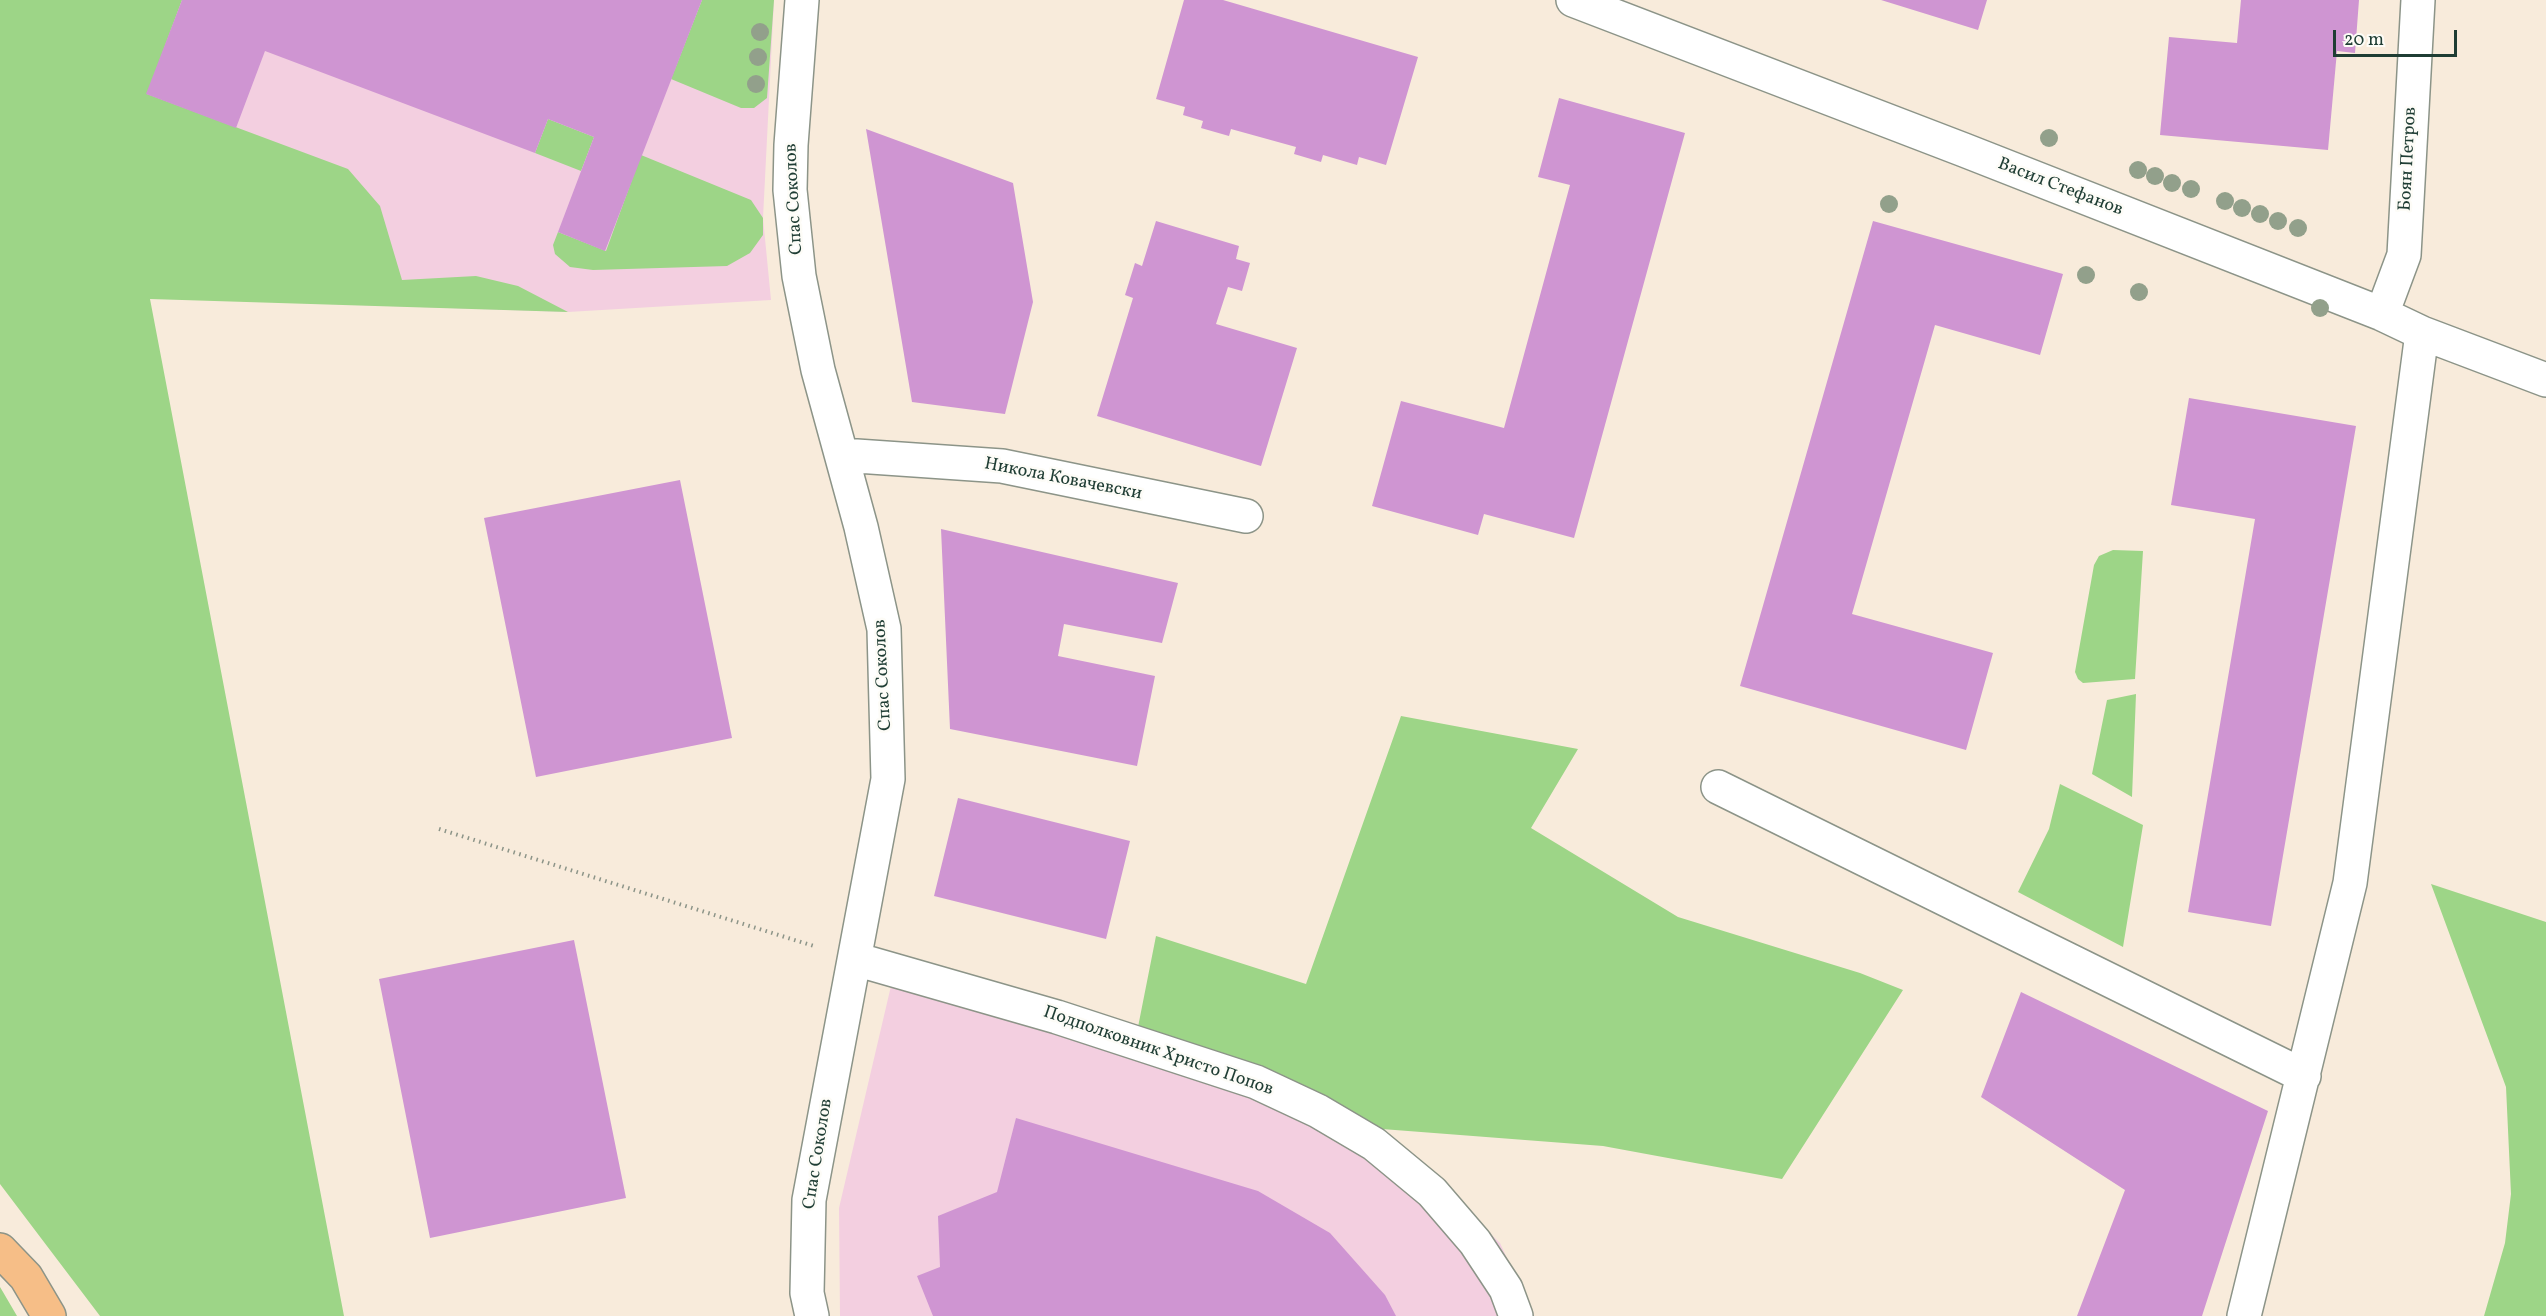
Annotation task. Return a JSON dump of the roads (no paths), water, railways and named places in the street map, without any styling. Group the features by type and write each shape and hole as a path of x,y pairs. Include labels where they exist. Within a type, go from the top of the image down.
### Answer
{"highway":[{"path":"0,1250 26,1277 49,1316"}],"street":[{"name":"Спас Соколов","path":"802,0 790,190 801,288 818,370 843,455 884,628 888,779 809,1200 807,1293 812,1316"},
{"name":"Васил Стефанов","path":"1573,0 1953,146 2546,380"},
{"name":"Боян Петров","path":"2382,314 2404,255 2418,0"},
{"path":"2244,1316 2350,883 2422,333"},
{"name":"Никола Ковачевски","path":"843,455 1002,466 1246,516"},
{"path":"1718,787 2304,1076"},
{"name":"Подполковник Христо Попов","path":"855,959 1057,1017 1256,1082 1318,1111 1374,1144 1432,1192 1481,1251 1506,1289 1516,1316"}]}
